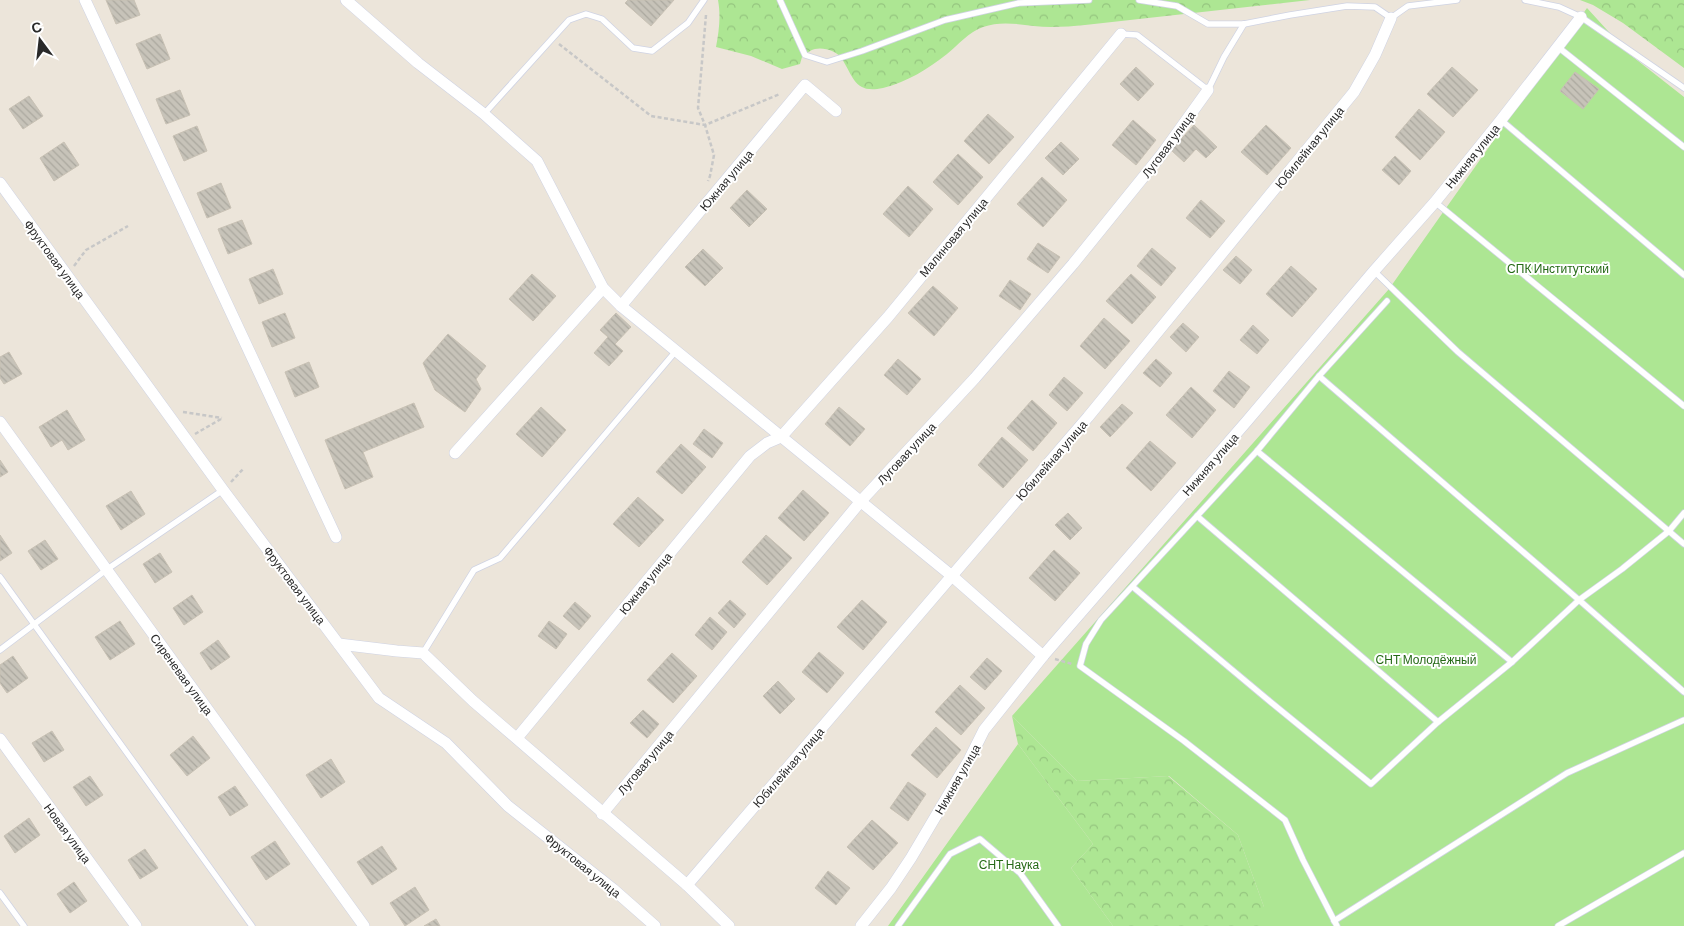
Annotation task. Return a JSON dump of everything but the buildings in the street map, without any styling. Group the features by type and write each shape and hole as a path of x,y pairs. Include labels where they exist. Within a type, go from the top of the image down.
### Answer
{"street":[{"path":"86,0 336,537"},
{"path":"346,0 418,63 484,114 537,161 602,288 620,306 952,576 1043,656"},
{"name":"Нижняя улица","path":"861,926 891,888 911,858 969,760 984,730 1043,656 1435,202 1581,17"},
{"name":"Юбилейная улица","path":"687,885 1094,409 1354,92 1375,55 1391,18"},
{"name":"Малиновая улица","path":"782,437 888,317 1121,34"},
{"path":"805,85 836,111"},
{"name":"Южная улица","path":"620,306 805,85"},
{"name":"Луговая улица","path":"602,814 861,501 975,378 1073,264 1162,154 1208,90"},
{"name":"Фруктовая улица","path":"0,183 164,410 379,698 446,743 508,806 613,889 654,926"},
{"path":"455,454 602,288"},
{"name":"Сиреневая улица","path":"0,422 364,926"},
{"name":"Южная улица","path":"517,738 750,456 767,443 782,437"},
{"path":"339,644 423,653 472,701 687,885 729,926"},
{"name":"Новая улица","path":"0,739 136,926"}],"lane":[{"path":"484,114 569,20 586,14 602,19 633,48 652,51 688,23 704,0"},
{"path":"780,0 805,55 827,62 945,20 1020,3 1089,0"},
{"path":"1139,0 1177,6 1208,24 1244,24 1347,6 1376,7 1391,18 1408,6 1457,0"},
{"path":"1525,0 1559,7 1581,17 1684,88"},
{"path":"1121,34 1137,36 1208,90 1224,57 1244,24"},
{"path":"1558,47 1684,147"},
{"path":"1501,120 1684,275"},
{"path":"1435,202 1684,406"},
{"path":"1374,271 1458,352 1684,544"},
{"path":"1387,301 1318,376 1257,452 1101,620 1086,644 1080,666 1184,741 1284,820 1336,923 1567,773 1684,720"},
{"path":"423,653 474,570 500,558 676,351"},
{"path":"1318,376 1684,692"},
{"path":"1257,452 1512,662"},
{"path":"0,650 106,570 223,490"},
{"path":"1133,587 1371,784 1438,722 1512,662 1579,600 1622,569 1669,531 1684,513"},
{"path":"1197,516 1438,722"},
{"path":"0,577 252,926"},
{"path":"898,926 950,854 980,839 1020,873 1058,926"},
{"path":"1558,926 1684,853"},
{"path":"0,893 24,926"}],"path":[{"path":"706,8 698,108 714,155 710,176 706,184"},
{"path":"552,39 651,116 705,125 805,85"},
{"path":"66,275 86,250 128,226"},
{"path":"164,410 222,418 186,439"},
{"path":"223,490 244,468"},
{"path":"1043,656 1080,666"}],"green space":[{"path":"718,0 1310,0 1073,26 1043,27 1008,23 991,25 973,32 925,70 883,88 866,89 856,83 840,56 826,49 811,50 802,57 800,64 782,69 751,56 716,47 719,24"},
{"path":"1580,0 1684,0 1684,68 1623,23 1593,5"},
{"name":"СНТ Молодёжный","path":"1587,8 1628,53 1684,97 1684,926 1264,926 1264,907 1238,835 1169,776 1077,781 1012,716 1389,289"},
{"path":"1012,716 1077,781 1168,776 1238,835 1264,907 1264,926 1113,926 1071,868 1093,844 1018,744"},
{"name":"СНТ Наука","path":"1018,744 1093,844 1071,868 1113,926 888,926"}],"park label":[{"name":"СПК Институтский","path":"1558,268"}]}
